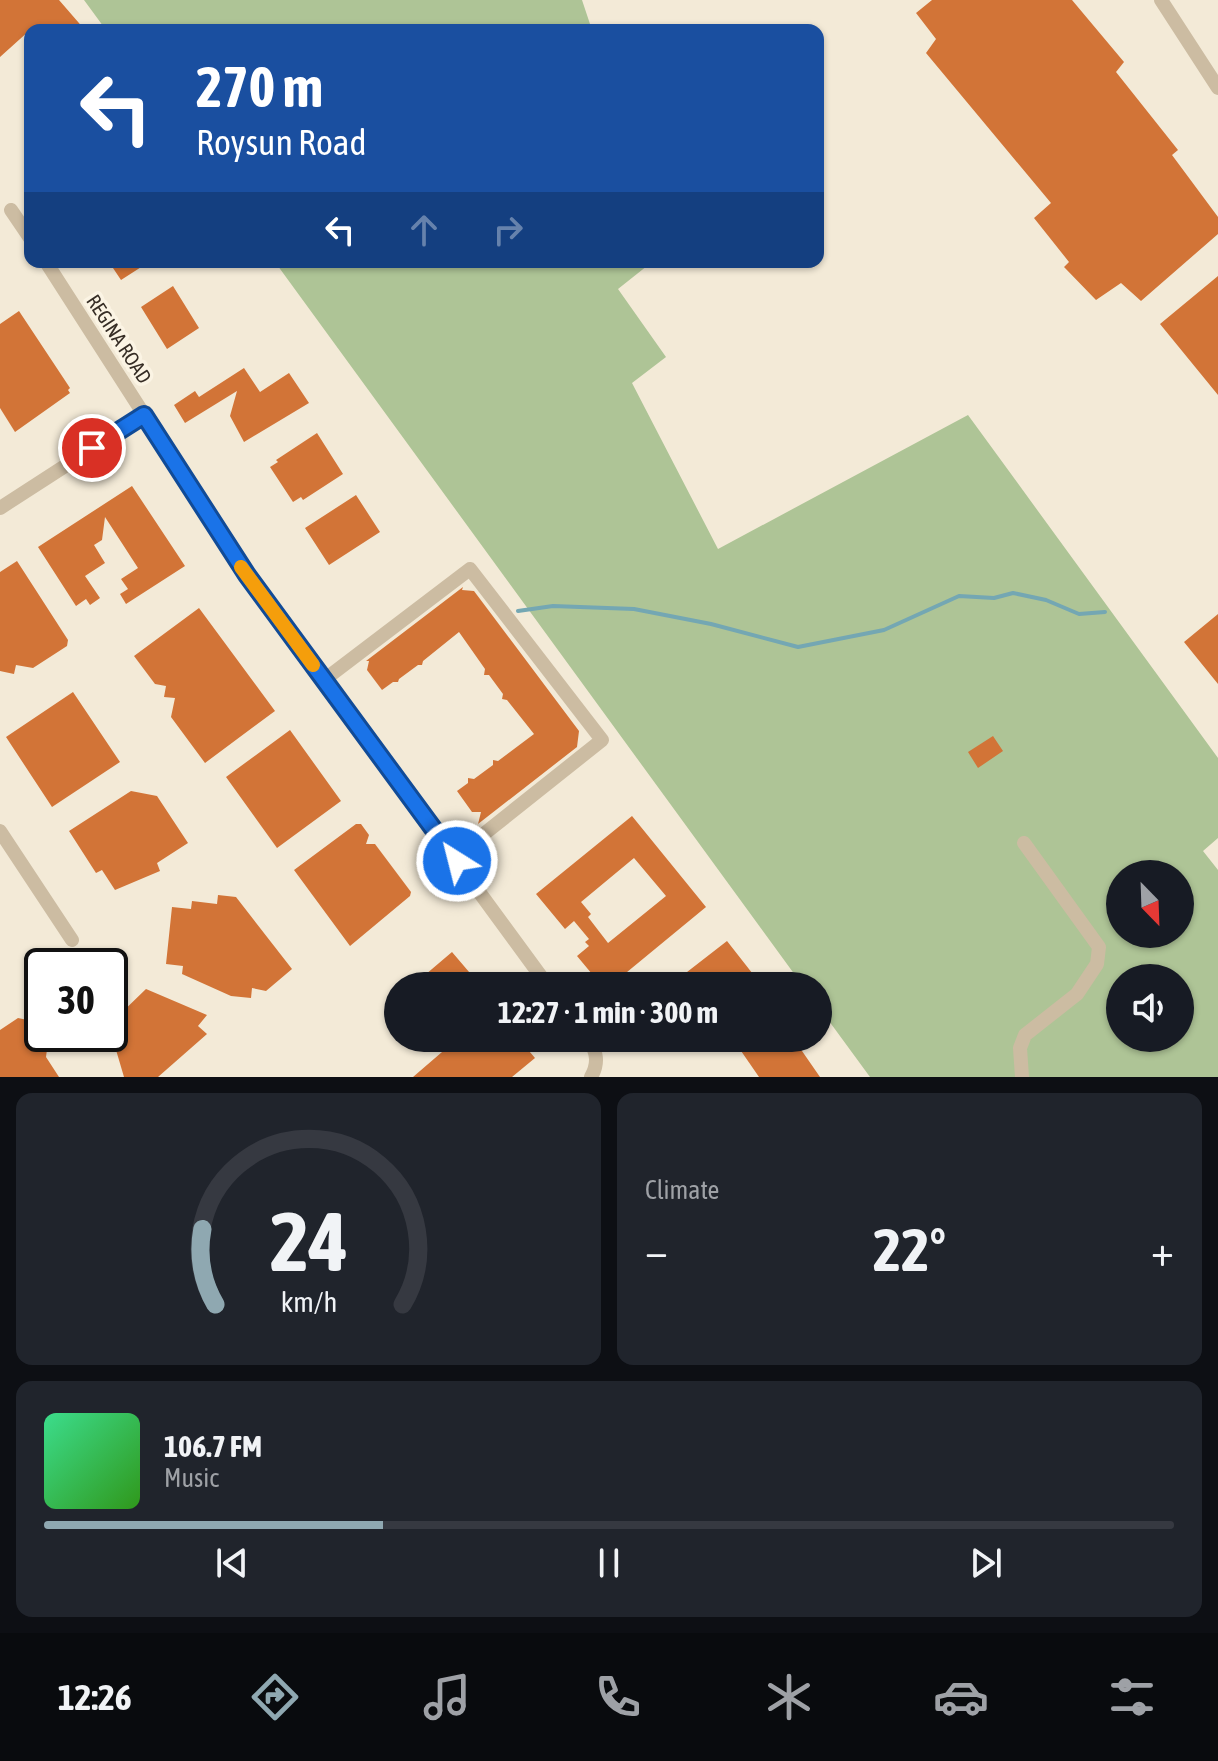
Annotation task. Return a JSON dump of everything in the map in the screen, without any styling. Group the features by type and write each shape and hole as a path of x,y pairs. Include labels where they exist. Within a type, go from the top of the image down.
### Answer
{"street":[{"path":"1161,0 1218,88"},
{"path":"11,210 24,229"},
{"name":"REGINA ROAD","path":"50,268 247,575 538,972"},
{"path":"0,508 144,415"},
{"path":"324,680 470,569 602,740 470,845 457,861"},
{"path":"0,831 72,940"},
{"path":"1022,1077 1020,1048 1025,1035 1077,994 1097,964 1099,947 1024,843"},
{"path":"591,1077 597,1066 594,1052"}],"green space":[{"path":"84,0 582,0 590,24 102,24"},
{"path":"279,268 644,268 618,289 666,357 632,383 718,549 968,415 1218,758 1218,838 1203,851 1218,870 1218,1077 870,1077 832,1025 832,972 793,972"}],"building":[{"path":"0,0 59,0 80,24 24,24 24,35 0,57"},
{"path":"932,0 1072,0 1124,62 1116,72 1178,150 1172,155 1218,217 1218,234 1141,301 1121,283 1096,300 1064,267 1069,262 1034,218 1051,203 926,53 936,39 916,13"},
{"path":"113,268 140,268 121,280"},
{"path":"1218,276 1218,395 1160,324"},
{"path":"173,286 199,328 167,349 141,307"},
{"path":"19,311 70,388 70,393 15,432 0,408 0,324"},
{"path":"244,368 260,392 289,373 309,403 244,442 230,416 237,391 185,423 174,405 195,391 199,397"},
{"path":"317,433 343,474 303,500 301,497 293,502 270,467"},
{"path":"132,486 185,566 126,604 120,594 128,589 121,579 138,568 105,517 102,540 94,545 105,563 85,576 100,598 90,605 86,599 76,606 38,547"},
{"path":"356,495 380,532 329,565 305,528"},
{"path":"17,561 68,640 67,646 33,668 16,665 14,674 0,671 0,572"},
{"path":"463,587 462,590 474,591 579,731 577,747 478,824 481,812 472,812 457,791 468,783 468,778 474,779 493,765 493,760 498,761 534,734 507,700 502,699 503,694 489,675 484,675 485,669 459,632 422,665 382,690 367,670 369,661 366,661"},
{"path":"199,608 275,711 205,763 171,717 175,698 164,697 166,686 155,684 134,656"},
{"path":"1218,614 1218,684 1184,642"},
{"path":"73,692 120,762 52,807 6,737"},
{"path":"290,730 341,801 277,848 226,777"},
{"path":"993,736 1003,751 978,768 968,752"},
{"path":"131,791 157,796 188,843 157,863 160,871 115,890 102,870 96,873 69,831"},
{"path":"632,816 706,907 627,972 590,972 577,956 589,946 585,942 589,939 574,921 565,929 536,894","holes":["634,858 666,896 608,943 588,917 591,914 581,902"]},
{"path":"356,824 361,824 369,835 366,844 375,844 411,892 350,946 294,870"},
{"path":"218,895 236,897 292,969 266,991 252,988 251,998 231,996 182,974 183,966 166,964 172,907 191,909 192,901 217,904"},
{"path":"727,941 751,972 687,972"},
{"path":"452,952 469,972 428,972"},
{"path":"146,989 207,1015 198,1026 207,1034 158,1077 124,1077 117,1052 128,1052 128,1006"},
{"path":"18,1018 24,1019 24,1052 47,1052 46,1057 59,1077 0,1077 0,1030"},
{"path":"442,1052 530,1052 535,1058 512,1077 413,1077"},
{"path":"742,1052 803,1052 820,1077 759,1077"}],"waterway":[{"path":"518,611 553,606 634,609 711,624 798,647 884,630 959,596 994,598 1013,593 1046,600 1079,614 1105,612"}],"slow traffic":[{"path":"241,567 313,665"}],"route":[{"path":"92,448 144,415 247,575 457,861"}]}
